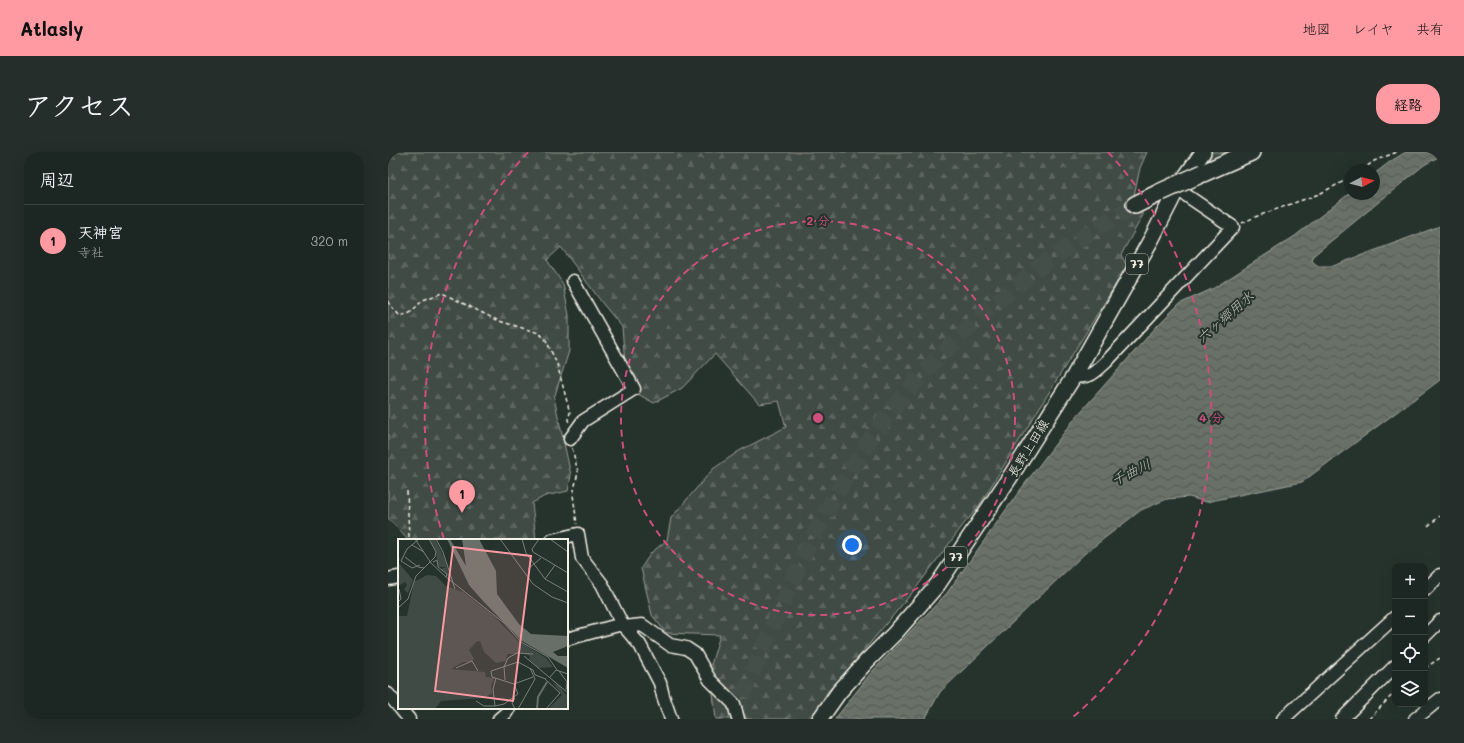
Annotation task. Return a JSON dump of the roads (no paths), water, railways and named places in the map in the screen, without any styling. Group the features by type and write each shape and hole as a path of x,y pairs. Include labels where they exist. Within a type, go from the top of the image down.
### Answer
{"highway":[{"path":"1135,205 1169,191 1203,173 1251,152"}],"main road":[{"name":"長野上田線","path":"820,719 839,692 895,633 938,584 1010,477 1074,376 1152,238 1169,191 1203,152"}],"street":[{"path":"1074,376 1084,377 1093,374 1106,362 1233,227 1169,191"},
{"path":"570,439 583,421 634,389 573,281"},
{"path":"556,539 578,534 582,558 602,584 623,625 640,645 660,683 662,696 671,719"},
{"path":"1428,587 1440,575"},
{"path":"388,579 398,577"},
{"path":"1284,719 1392,620"},
{"path":"1426,635 1440,621"},
{"path":"568,639 623,625 642,625 670,645 686,648 692,651 710,680 734,704 738,719"},
{"path":"1350,717 1392,669"},
{"path":"388,694 398,707"},
{"path":"1415,719 1440,699"},
{"path":"400,709 409,719"}],"water":[{"path":"1406,152 1440,152 1440,156 1424,165 1314,255 1312,261 1318,266 1333,266 1440,226 1440,380 1302,482 1206,502 1189,497 1167,499 1141,510 1084,554 940,692 925,719 835,719 871,673 947,593 1018,493 1076,417 1158,325 1179,304 1214,288 1295,236 1344,198 1344,200 1380,200 1380,169"}],"tunnel":[{"path":"732,719 804,554 835,496 861,453 886,417 921,375 988,309 1042,265 1087,234 1135,205"}],"place":[{"name":"天神宮","path":"462,513"}],"water label":[{"name":"六ヶ郷用水","path":"1225,317"},
{"name":"千曲川","path":"1131,472"}]}
